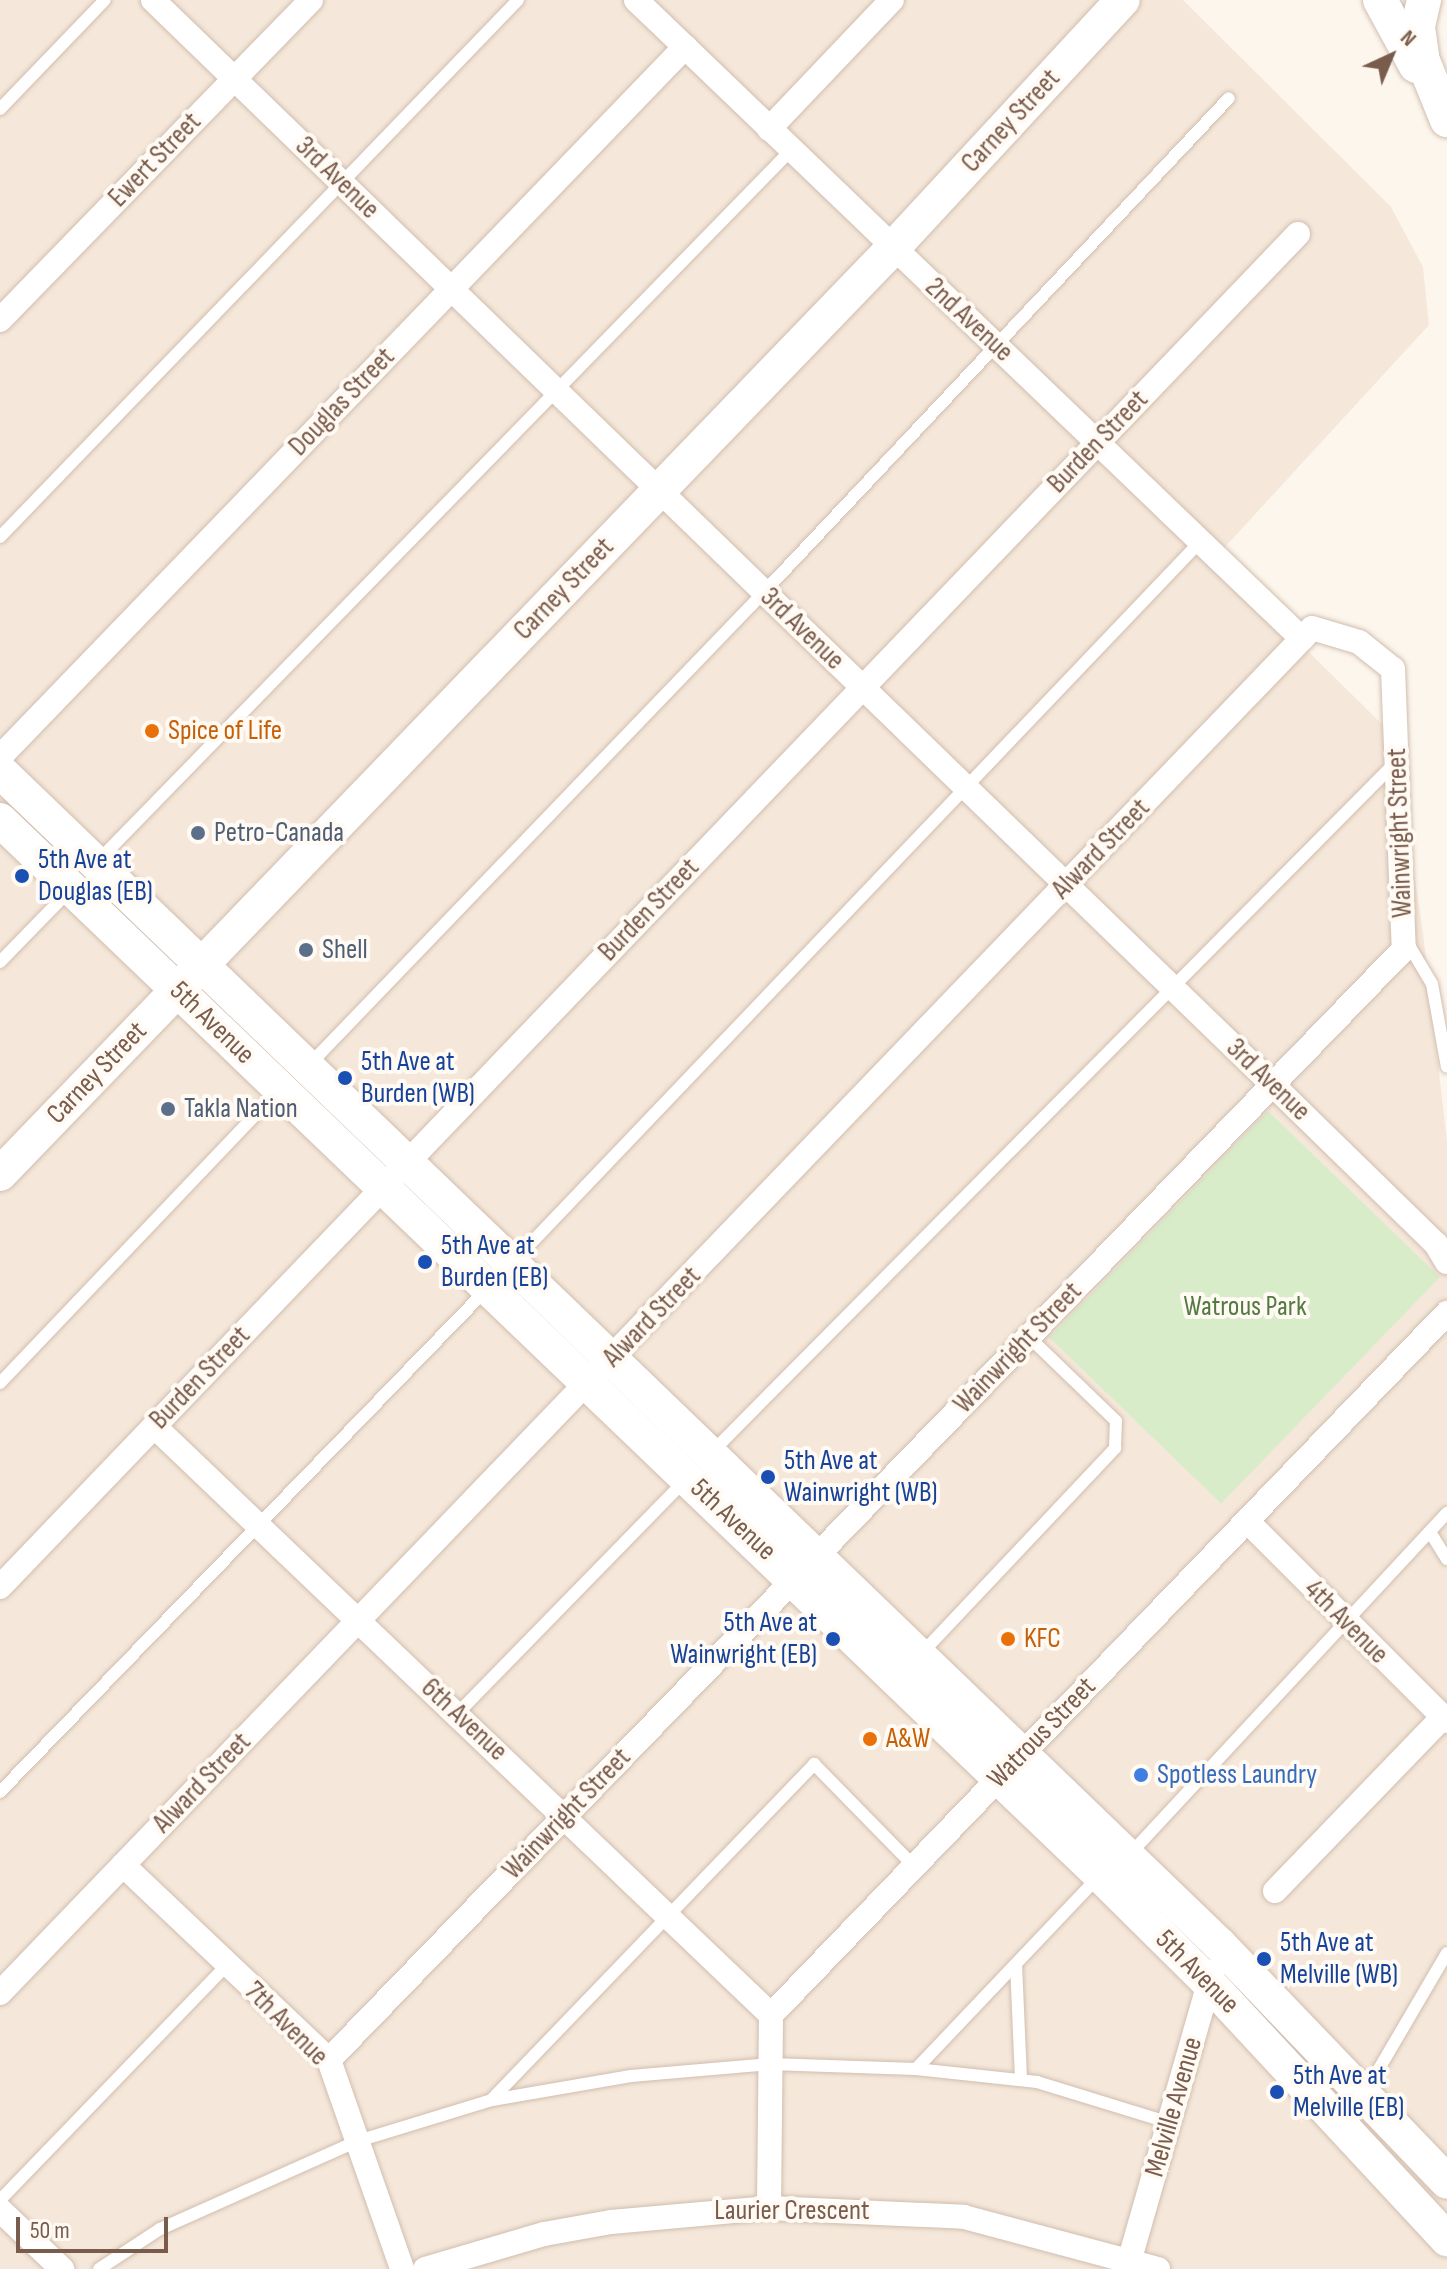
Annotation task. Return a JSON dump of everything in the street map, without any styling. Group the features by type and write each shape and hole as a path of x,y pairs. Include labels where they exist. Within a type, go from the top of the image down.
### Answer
{"main road":[{"name":"Carney Street","path":"0,1174 893,248 1123,0"},
{"path":"1380,0 1441,108"},
{"path":"1424,0 1418,27 1441,108"},
{"path":"1441,108 1437,36 1447,6"},
{"name":"5th Avenue","path":"0,771 613,1359 698,1466"},
{"name":"5th Avenue","path":"0,820 589,1383 698,1466 1010,1765 1128,1857 1220,1945 1447,2182"},
{"name":"5th Avenue","path":"805,1567 919,1655 1100,1875 1209,1983 1447,2239"}],"street":[{"name":"3rd Avenue","path":"153,0 1273,1085 1436,1244 1447,1262"},
{"name":"Ewert Street","path":"0,320 311,0"},
{"name":"2nd Avenue","path":"636,0 1302,639"},
{"path":"769,129 892,0"},
{"name":"Douglas Street","path":"0,757 685,47"},
{"name":"Burden Street","path":"0,1587 1298,234"},
{"name":"Wainwright Street","path":"329,2060 1404,949 1393,669 1359,642 1312,628 1302,639"},
{"name":"Alward Street","path":"0,1993 613,1359 1302,639"},
{"name":"Watrous Street","path":"771,2015 1447,1313"},
{"name":"6th Avenue","path":"154,1426 262,1525 771,2015"},
{"name":"4th Avenue","path":"1247,1521 1445,1719"},
{"path":"1275,1891 1445,1719"},
{"name":"7th Avenue","path":"123,1865 226,1966 329,2060 402,2269"},
{"name":"Melville Avenue","path":"1128,2265 1220,1945"},
{"path":"769,2208 771,2015"},
{"name":"Laurier Crescent","path":"425,2269 544,2234 611,2222 769,2208 964,2217 1128,2265 1158,2269"},
{"path":"0,2210 62,2269"}],"lane":[{"path":"0,109 105,0"},
{"path":"0,537 518,0"},
{"path":"307,1067 764,592 1229,98"},
{"path":"96,863 558,393 791,150"},
{"path":"512,1264 1199,543"},
{"path":"457,1714 1170,985 1397,762"},
{"path":"0,962 72,889"},
{"path":"1404,937 1432,984 1447,1067"},
{"path":"0,1383 280,1089"},
{"path":"0,1792 262,1525 488,1288"},
{"path":"919,1655 1115,1448 1116,1421 1029,1337"},
{"path":"1128,1857 1447,1513"},
{"path":"1430,1532 1447,1559"},
{"path":"492,2100 814,1764 914,1866"},
{"path":"916,2069 1100,1875"},
{"path":"1364,2094 1447,1953"},
{"path":"1016,1964 1021,2080"},
{"path":"0,2200 226,1966"},
{"path":"99,2269 160,2229 358,2141 492,2100 631,2076 770,2064 916,2069 1021,2080 1170,2123"}],"shaded area":[{"path":"0,0 1183,0 1391,207 1423,267 1429,325 1214,559 1393,735 1423,933 1447,1142 1447,2269 0,2269"}],"green space":[{"name":"Watrous Park","path":"1268,1111 1440,1277 1221,1504 1049,1338"}],"place":[{"name":"Spice of Life","path":"152,731"},
{"name":"Petro-Canada","path":"198,833"},
{"name":"5th Ave at Douglas (EB)","path":"22,876"},
{"name":"Shell","path":"306,950"},
{"name":"5th Ave at Burden (WB)","path":"345,1078"},
{"name":"Takla Nation","path":"168,1109"},
{"name":"5th Ave at Burden (EB)","path":"425,1262"},
{"name":"5th Ave at Wainwright (WB)","path":"768,1477"},
{"name":"5th Ave at Wainwright (EB)","path":"833,1639"},
{"name":"KFC","path":"1008,1639"},
{"name":"A&W","path":"870,1739"},
{"name":"Spotless Laundry","path":"1141,1775"},
{"name":"5th Ave at Melville (WB)","path":"1264,1959"},
{"name":"5th Ave at Melville (EB)","path":"1277,2092"}]}
